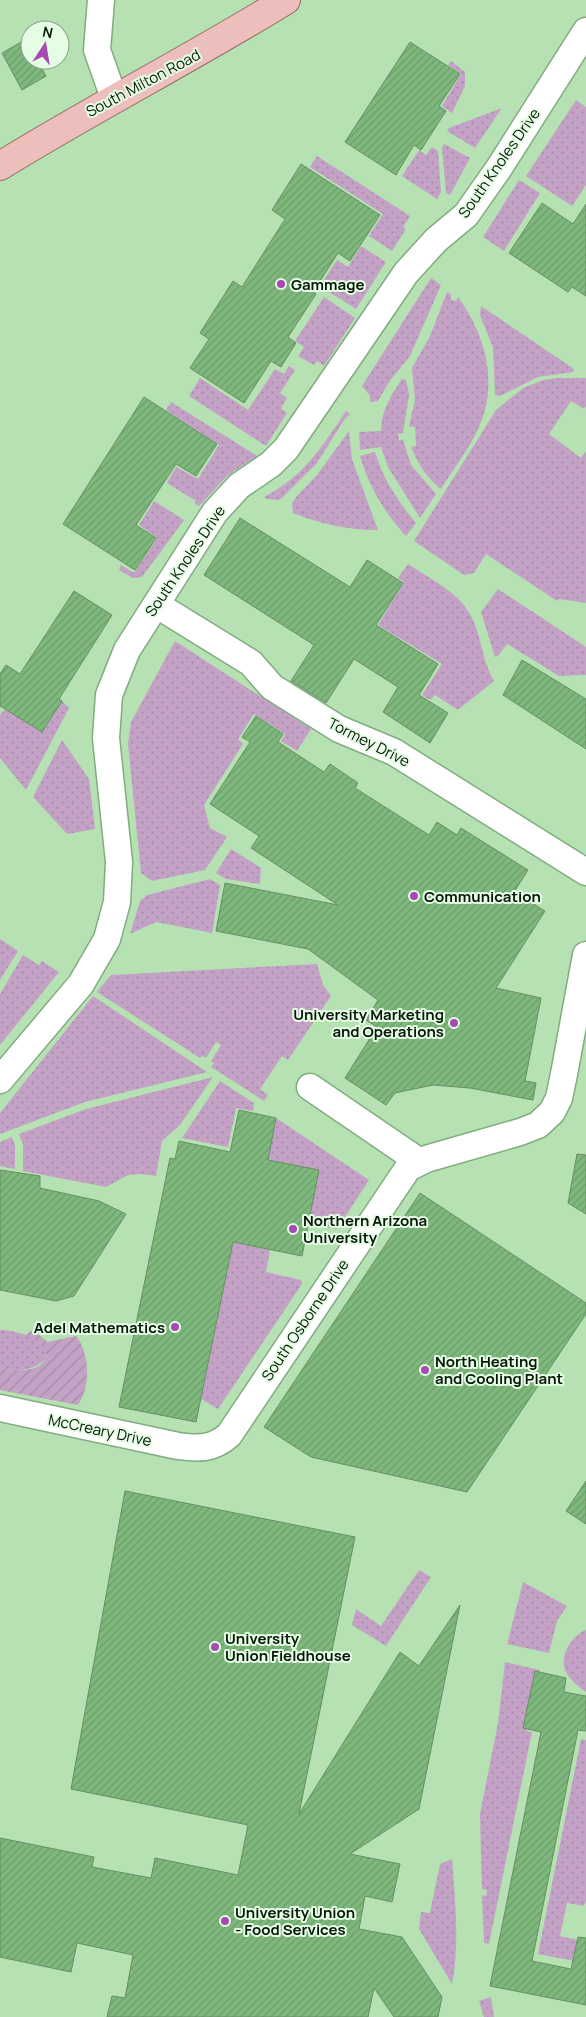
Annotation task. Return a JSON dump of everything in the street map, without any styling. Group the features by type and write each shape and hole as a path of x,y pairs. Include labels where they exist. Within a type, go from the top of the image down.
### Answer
{"main road":[{"name":"South Milton Road","path":"0,166 114,98 206,49 286,0"}],"street":[{"path":"102,0 97,50 114,98"},
{"name":"South Knoles Drive","path":"0,1080 81,984 107,939 117,902 119,862 106,738 109,695 127,650 215,512 239,486 271,464 286,449 406,273 436,240 466,215 499,168 586,31"},
{"name":"Tormey Drive","path":"157,605 251,663 272,687 339,729 394,752 586,872"},
{"name":"South Osborne Drive","path":"200,1450 218,1444 229,1435 391,1190 408,1168 420,1162 538,1125 552,1112 559,1098 586,955"},
{"path":"310,1087 420,1162"},
{"name":"McCreary Drive","path":"0,1408 200,1450"}],"shaded area":[{"path":"451,61 465,72 465,86 452,113 442,106 461,74 448,65"},
{"path":"576,100 586,107 586,185 572,206 526,176"},
{"path":"502,108 475,148 447,131 449,128"},
{"path":"444,144 470,158 450,195 446,193 442,148"},
{"path":"432,147 438,151 441,192 437,199 402,176 419,150 426,155"},
{"path":"317,156 410,216 403,227 406,229 392,251 369,236 383,214 310,167"},
{"path":"519,180 540,193 504,251 483,237"},
{"path":"361,246 386,262 356,309 320,286 337,260 348,267"},
{"path":"431,278 441,285 410,356 389,382 378,401 370,402 370,396 362,386"},
{"path":"447,292 451,294 451,300 456,301 458,297 467,311 482,343 486,359 488,393 479,427 441,489 423,470 417,459 411,447 416,446 415,427 409,426 415,400 412,368 430,336"},
{"path":"324,297 355,318 324,366 317,361 314,365 298,356 304,347 295,341"},
{"path":"481,306 574,369 573,372 538,377 500,396 495,395 493,348 480,315"},
{"path":"289,366 295,370 280,393 287,398 281,408 287,413 266,446 189,396 200,378 248,410 275,369 284,374"},
{"path":"586,378 586,406 584,409 571,401 549,434 581,458 586,451 586,603 559,599 557,601 486,554 474,573 464,575 414,541 496,410 523,388 543,380"},
{"path":"402,379 406,380 409,395 403,433 398,434 399,440 403,440 411,465 436,494 420,518 388,467 381,447 360,450 359,432 381,431 385,410"},
{"path":"171,402 257,456 228,475 199,506 194,503 196,501 167,483 176,467 198,479 219,445 166,410"},
{"path":"346,411 350,414 344,420 317,463 279,500 264,497 301,471 329,437"},
{"path":"349,431 352,459 378,530 335,526 293,513 292,504 296,497 317,475"},
{"path":"375,452 382,471 392,489 416,523 406,536 378,499 368,478 360,456"},
{"path":"154,501 184,520 142,577 133,578 119,570 121,565 134,573 157,538 139,525"},
{"path":"408,564 446,588 455,596 469,612 477,629 487,667 494,681 458,710 435,695 430,700 422,695 442,664 378,625 404,582 398,578"},
{"path":"498,589 586,647 586,675 559,676 507,644 498,656 495,657 481,612"},
{"path":"175,641 311,729 297,751 281,741 285,734 254,714 238,739 243,744 204,805 210,828 227,837 205,870 152,881 141,873 128,744 131,722"},
{"path":"62,701 69,708 26,790 0,758 0,715 5,709 42,732"},
{"path":"62,740 89,779 95,829 67,834 33,797"},
{"path":"231,849 261,868 260,884 226,879 216,873"},
{"path":"210,879 220,885 212,933 156,922 130,934 140,901 147,895"},
{"path":"0,939 18,951 0,980"},
{"path":"23,955 39,965 42,961 59,972 0,1045 0,994"},
{"path":"317,964 323,985 331,996 288,1060 282,1056 260,1089 268,1095 264,1101 211,1067 214,1063 211,1061 221,1045 216,1042 206,1058 202,1056 200,1058 97,992 111,975"},
{"path":"93,996 207,1072 85,1102 0,1134 0,1113"},
{"path":"213,1077 180,1125 162,1141 156,1176 128,1175 106,1187 23,1171 23,1144 19,1134 86,1109"},
{"path":"220,1081 254,1103 253,1111 236,1108 228,1147 182,1138"},
{"path":"276,1118 369,1180 337,1229 308,1224 319,1170 268,1160"},
{"path":"12,1137 15,1145 15,1169 0,1166 0,1142"},
{"path":"233,1242 270,1250 266,1272 301,1280 302,1284 218,1409 201,1399"},
{"path":"0,1330 22,1334 38,1341 46,1352 46,1359 36,1366 24,1370 0,1368"},
{"path":"31,1331 41,1336 47,1342 76,1336 81,1343 86,1361 87,1380 78,1405 0,1390 0,1368 26,1370 39,1366 44,1362 47,1356 41,1344 26,1335"},
{"path":"419,1570 431,1577 386,1646 352,1625 356,1609 381,1626"},
{"path":"523,1582 567,1606 557,1621 549,1653 507,1644"},
{"path":"586,1630 586,1692 568,1675 564,1666 564,1660 565,1653 571,1642"},
{"path":"505,1662 540,1670 527,1731 532,1732 489,1944 484,1943 482,1895 486,1896 487,1890 482,1889 480,1814 498,1723"},
{"path":"581,1739 586,1740 586,1901 584,1906 567,1903 560,1936 583,1941 579,1962 538,1954"},
{"path":"452,1859 456,1953 452,1984 419,1929 421,1912 430,1913 440,1864"},
{"path":"491,1997 494,2017 484,2017 479,2001"}],"building":[{"path":"410,42 460,74 439,106 446,111 421,150 414,145 396,175 345,142"},
{"path":"20,43 20,70 43,70 46,76 22,90 2,53"},
{"name":"Gammage","path":"301,164 380,215 350,261 338,253 313,292 316,294 288,337 296,343 281,367 271,361 244,403 190,368 209,339 200,333 233,281 242,287 285,219 272,210"},
{"path":"542,203 573,224 586,204 586,296 572,287 568,292 509,253"},
{"path":"144,397 217,444 196,476 176,464 136,525 156,538 135,570 63,524"},
{"path":"240,518 350,587 367,560 403,583 376,625 438,664 419,695 448,713 430,743 383,712 398,687 354,659 326,703 291,681 314,645 204,575"},
{"path":"74,591 112,615 59,699 62,701 42,732 0,706 0,674 6,665 20,674"},
{"path":"522,660 586,699 586,749 503,695"},
{"path":"256,716 283,734 278,742 324,772 330,764 358,783 355,788 429,835 437,822 457,835 461,828 528,870 514,892 545,911 496,988 541,998 525,1081 536,1083 533,1100 470,1088 433,1085 395,1093 386,1105 345,1078 377,1027 366,1020 378,1000 308,949 216,931 225,883 338,905 251,848 259,836 210,804 250,742 242,737"},
{"name":"Adel Mathematics","path":"239,1110 276,1118 268,1160 319,1170 302,1256 233,1242 196,1422 119,1407 170,1158 175,1159 179,1141 230,1152"},
{"path":"577,1154 586,1155 586,1214 568,1203"},
{"path":"0,1170 40,1176 40,1188 99,1201 126,1214 74,1296 56,1301 0,1290"},
{"name":"North Heating and Cooling Plant","path":"420,1193 586,1303 586,1314 467,1492 311,1457 264,1427"},
{"path":"586,1481 586,1524 566,1511"},
{"path":"125,1491 355,1537 299,1814 400,1652 419,1666 460,1605 419,1809 350,1854 400,1864 392,1902 365,1896 359,1929 402,1937 442,1997 438,2017 394,2017 374,1988 368,2017 107,2017 112,1996 125,1998 133,1955 77,1943 71,1972 0,1957 0,1838 94,1857 92,1867 151,1878 155,1858 238,1875 248,1825 71,1789"},
{"path":"535,1671 566,1678 564,1692 586,1696 586,1731 578,1730 532,1961 571,1969 578,1937 586,1938 586,2005 490,1986 541,1732 523,1728"}],"place":[{"name":"Gammage","path":"281,284"},
{"name":"Communication","path":"414,896"},
{"name":"University Marketing and Operations","path":"454,1023"},
{"name":"Northern Arizona University","path":"293,1229"},
{"name":"Adel Mathematics","path":"175,1327"},
{"name":"North Heating and Cooling Plant","path":"425,1370"},
{"name":"University Union Fieldhouse","path":"215,1647"},
{"name":"University Union - Food Services","path":"225,1921"}]}
